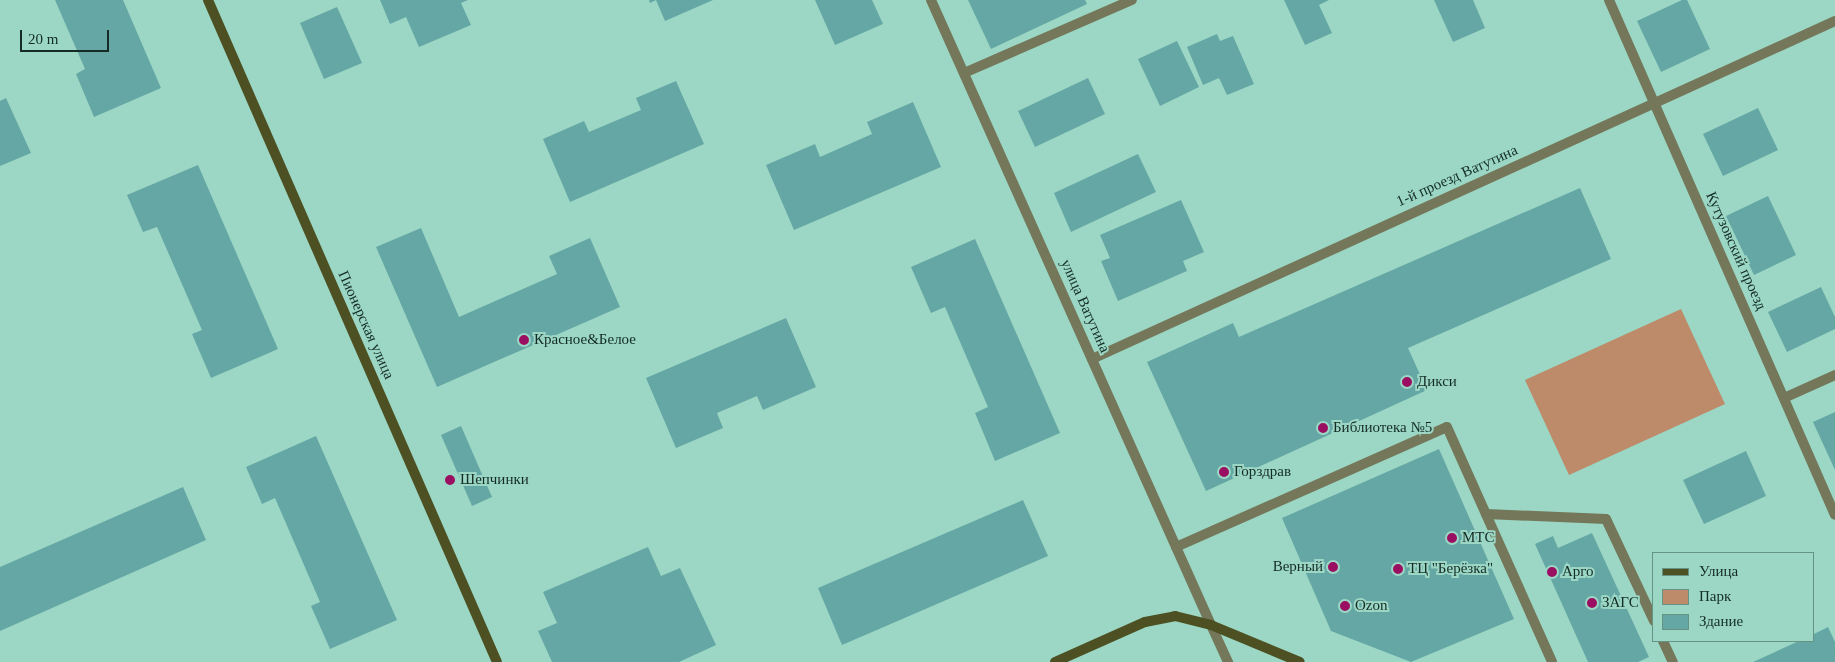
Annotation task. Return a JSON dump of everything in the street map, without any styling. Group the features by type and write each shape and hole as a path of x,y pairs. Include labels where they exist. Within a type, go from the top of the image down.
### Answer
{"street":[{"name":"Пионерская улица","path":"208,0 497,662"},
{"name":"улица Ватутина","path":"931,0 1228,662"},
{"path":"964,73 1132,0"},
{"name":"Кутузовский проезд","path":"1609,0 1835,515"},
{"name":"1-й проезд Ватутина","path":"1092,358 1835,21"},
{"path":"1784,398 1835,374"},
{"path":"1176,547 1447,427 1552,662"},
{"path":"1486,514 1606,519 1652,617"},
{"path":"1055,662 1145,622 1176,616 1211,625 1300,662"},
{"path":"1663,642 1673,662"}],"green space":[{"path":"1681,309 1725,404 1569,475 1525,380"}],"building":[{"path":"55,0 123,0 161,88 94,117 76,74 85,69"},
{"path":"380,0 468,0 461,3 471,25 419,47 406,17 390,24"},
{"path":"656,0 713,0 665,21"},
{"path":"815,0 872,0 883,24 835,45"},
{"path":"968,0 1085,0 1087,4 991,49"},
{"path":"1284,0 1329,0 1319,5 1332,33 1305,45"},
{"path":"1434,0 1473,0 1485,28 1453,42"},
{"path":"1682,0 1687,0 1710,49 1661,72 1637,21"},
{"path":"337,7 362,63 324,79 300,23"},
{"path":"1217,34 1220,41 1233,36 1254,84 1227,95 1219,78 1203,85 1187,47"},
{"path":"1177,41 1199,87 1160,106 1138,59"},
{"path":"1088,78 1105,114 1035,147 1018,111"},
{"path":"676,81 704,144 570,202 543,139 584,121 589,132 641,110 636,98"},
{"path":"6,98 31,153 0,166 0,101"},
{"path":"913,102 941,167 794,230 766,165 815,144 820,157 872,134 867,122"},
{"path":"1758,108 1778,150 1723,176 1703,134"},
{"path":"1138,154 1156,192 1071,232 1054,193"},
{"path":"198,165 278,349 211,378 192,334 202,330 157,227 143,232 127,195"},
{"path":"1580,188 1611,259 1408,348 1427,390 1206,491 1147,362 1233,323 1239,337"},
{"path":"1768,196 1796,255 1754,275 1726,216"},
{"path":"1181,200 1204,252 1183,261 1187,271 1118,301 1101,261 1110,258 1100,235"},
{"path":"421,228 459,317 557,274 549,256 590,238 620,307 437,387 376,247"},
{"path":"975,239 1060,433 995,461 975,413 988,407 945,307 931,313 911,267"},
{"path":"1821,287 1835,317 1835,329 1787,352 1768,312"},
{"path":"786,318 816,387 763,410 757,396 717,413 723,428 676,448 646,378"},
{"path":"1835,412 1835,470 1813,422"},
{"path":"461,426 492,497 472,506 441,435"},
{"path":"316,436 397,620 330,649 311,606 320,602 275,498 262,504 246,467"},
{"name":"ТЦ \"Берёзка\"","path":"1439,449 1514,619 1411,662 1331,631 1282,518"},
{"path":"1746,451 1766,496 1704,524 1683,480"},
{"path":"183,487 206,540 0,631 0,567"},
{"path":"1023,500 1048,556 842,645 818,588"},
{"name":"ЗАГС","path":"1592,533 1649,657 1638,662 1588,662 1535,544 1553,536 1558,548"},
{"path":"648,547 661,576 680,568 716,645 679,662 552,662 538,631 557,623 543,592"},
{"path":"1828,627 1835,642 1835,662 1753,662 1797,642 1815,642 1815,634"}],"place":[{"name":"Красное&Белое","path":"524,340"},
{"name":"Дикси","path":"1407,382"},
{"name":"Библиотека №5","path":"1323,428"},
{"name":"Горздрав","path":"1224,472"},
{"name":"Шепчинки","path":"450,480"},
{"name":"МТС","path":"1452,538"},
{"name":"Верный","path":"1333,567"},
{"name":"ТЦ \"Берёзка\"","path":"1398,569"},
{"name":"Арго","path":"1552,572"},
{"name":"ЗАГС","path":"1592,603"},
{"name":"Ozon","path":"1345,606"}]}
